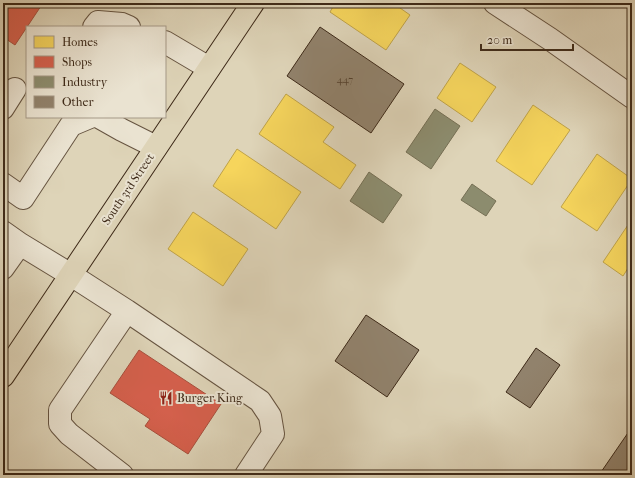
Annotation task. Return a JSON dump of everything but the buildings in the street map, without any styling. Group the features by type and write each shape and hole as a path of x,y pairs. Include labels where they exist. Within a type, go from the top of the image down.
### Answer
{"main road":[{"name":"South 3rd Street","path":"3,376 253,3"}],"street":[{"path":"495,3 550,39 632,97"},
{"path":"95,26 98,22 122,24 127,26"},
{"path":"166,43 209,68"},
{"path":"3,108 15,89"},
{"path":"3,184 23,198 71,125 88,118"},
{"path":"101,118 156,147"},
{"path":"3,268 11,238 127,311 260,401 270,416 273,434 246,475"},
{"path":"122,475 69,434 60,424 60,410 127,311"}],"place":[{"name":"Burger King","path":"166,398"}]}
